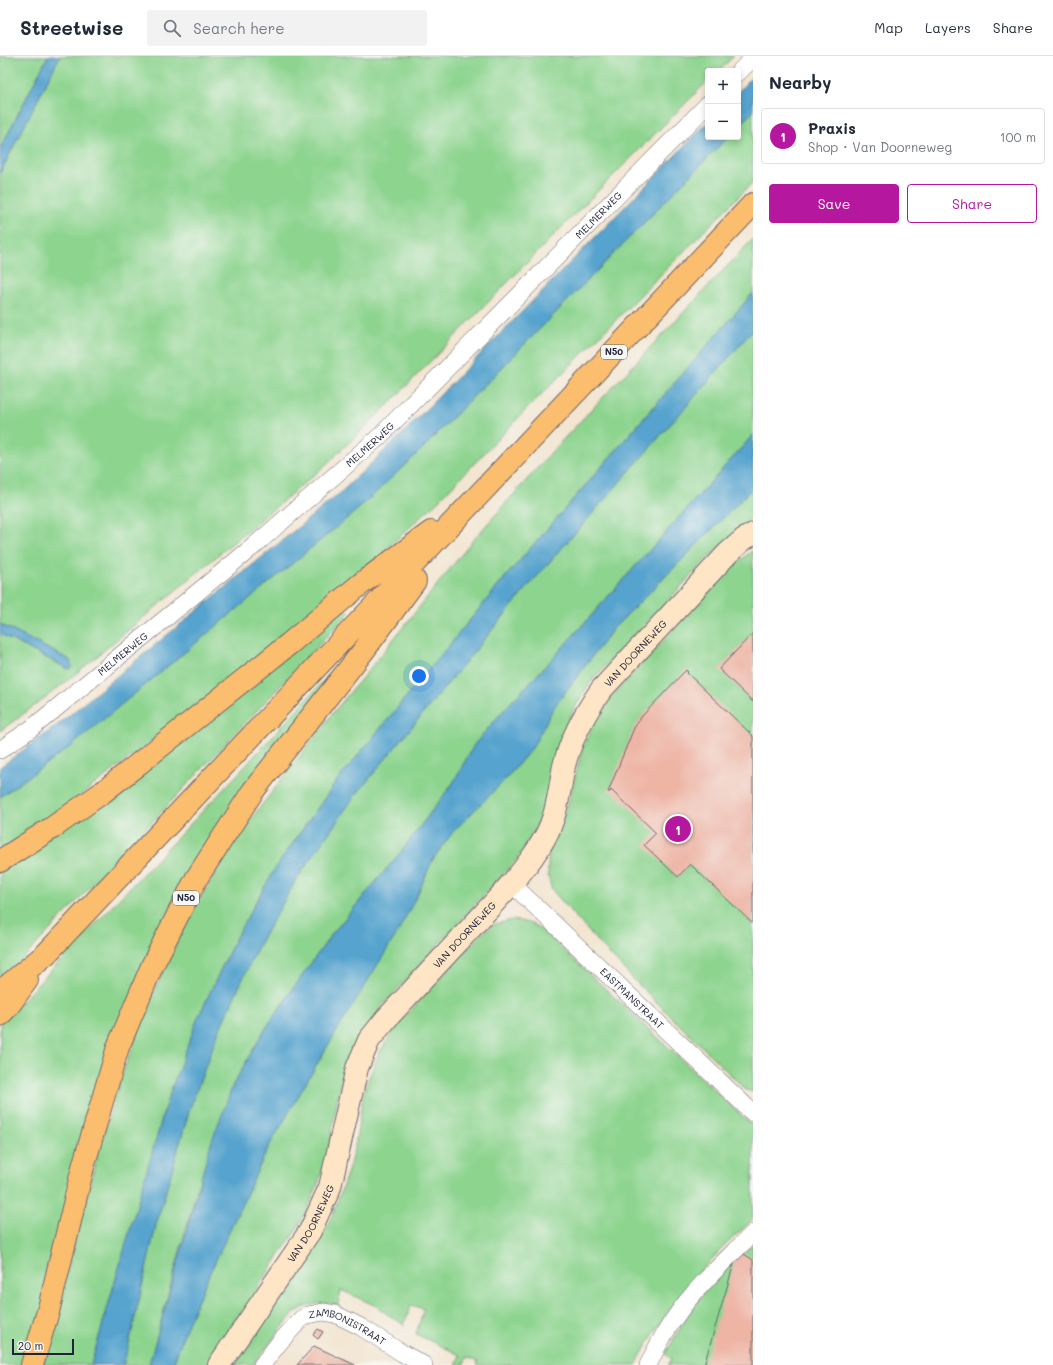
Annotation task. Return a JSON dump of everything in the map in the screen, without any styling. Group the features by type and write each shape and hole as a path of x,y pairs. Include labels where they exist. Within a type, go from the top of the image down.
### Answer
{"highway":[{"name":"N50","path":"0,992 46,954 753,204"},
{"name":"N50","path":"0,861 52,828 103,792 289,644 362,583 475,500"},
{"name":"N50","path":"32,1365 49,1308 83,1167 118,1048 152,966 189,892 252,791 364,650 475,500"},
{"name":"N50","path":"0,1015 9,1006 46,954"}],"street":[{"path":"741,70 753,58"},
{"name":"MELMERWEG","path":"0,750 32,728 255,546 380,436 705,107"},
{"name":"VAN DOORNEWEG","path":"219,1365 310,1231 330,1186 357,1068 369,1040 386,1019 511,883 532,858 545,838 553,819 565,764 571,745 588,708 601,690 728,553 744,539 753,534"},
{"name":"EASTMANSTRAAT","path":"511,883 753,1113"},
{"path":"648,1365 658,1344 680,1309 753,1232"},
{"name":"ZAMBONISTRAAT","path":"262,1365 279,1343 301,1319 308,1315 323,1312 335,1314 360,1327 402,1354 424,1365"}],"green space":[{"path":"0,56 48,56 0,149"},
{"path":"60,56 734,56 722,68 705,68 705,84 554,235 379,414 320,470 78,672 0,731 0,634 68,669 70,660 0,624 0,173"},
{"path":"753,111 753,182 523,413 439,500 378,557 277,645 0,857 0,797 70,747 418,453 725,140 741,140 741,124"},
{"path":"753,239 753,293 508,574 336,782 276,867 236,937 197,1020 167,1101 91,1365 42,1365 98,1153 121,1078 147,1007 186,922 238,836 336,709 473,540 557,446"},
{"path":"753,330 753,435 554,657 502,712 474,745 453,783 400,853 332,934 287,997 262,1034 233,1085 196,1192 149,1365 123,1365 156,1225 190,1108 219,1030 257,948 296,880 354,797 526,589"},
{"path":"753,488 753,521 731,537 701,565 593,679 584,693 571,715 561,738 546,801 539,819 517,859 382,1006 369,1025 352,1055 340,1087 332,1132 322,1172 308,1208 295,1232 206,1365 173,1365 184,1333 208,1277 268,1148 327,1047 399,930 433,859 452,833 504,781 532,748 554,707 613,629"},
{"path":"753,550 753,1092 746,1090 639,985 598,942 552,890 548,876 548,865 549,854 568,804 583,746 596,719 611,697 732,567"},
{"path":"343,608 350,612 0,983 0,871"},
{"path":"347,655 238,807 135,995 30,1365 0,1365 0,1024 238,774"},
{"path":"511,920 534,925 541,929 753,1126 753,1219 726,1244 700,1272 660,1323 636,1365 477,1365 478,1362 467,1357 463,1365 456,1365 460,1355 416,1334 424,1309 411,1305 404,1325 374,1305 341,1290 338,1305 325,1303 313,1304 296,1312 291,1316 253,1365 235,1365 316,1247 333,1214 355,1146 366,1085 379,1053 398,1024 482,933 495,924"},
{"path":"753,1244 753,1365 668,1365 672,1359 665,1354 698,1300 710,1286"}],"water":[{"path":"48,56 60,56 0,173 0,149"},
{"path":"753,76 753,111 741,124 741,104 741,89"},
{"path":"705,125 705,140 725,140 418,453 356,511 70,747 0,797 0,767 55,727 340,493 401,435"},
{"path":"753,293 753,330 526,589 354,797 296,880 257,948 219,1030 190,1108 156,1225 123,1365 91,1365 167,1101 197,1020 236,937 276,867 336,782 508,574"},
{"path":"753,435 753,488 613,629 554,707 532,748 504,781 452,833 433,859 399,930 327,1047 268,1148 208,1277 184,1333 173,1365 149,1365 211,1143 233,1085 262,1034 332,934 400,853 453,783 474,745 502,712 554,657"},
{"path":"0,624 70,660 72,667 71,669 0,634"}],"building":[{"path":"753,633 753,702 719,669"},
{"path":"686,670 688,672 687,673 753,736 753,924 690,864 678,877 644,845 656,833 611,790 608,792 634,728 642,716"},
{"path":"738,1250 753,1260 753,1365 704,1365"},
{"path":"318,1329 323,1332 318,1339 313,1335"},
{"path":"314,1346 355,1365 297,1365"}],"place":[{"name":"Praxis","path":"678,829"}]}
